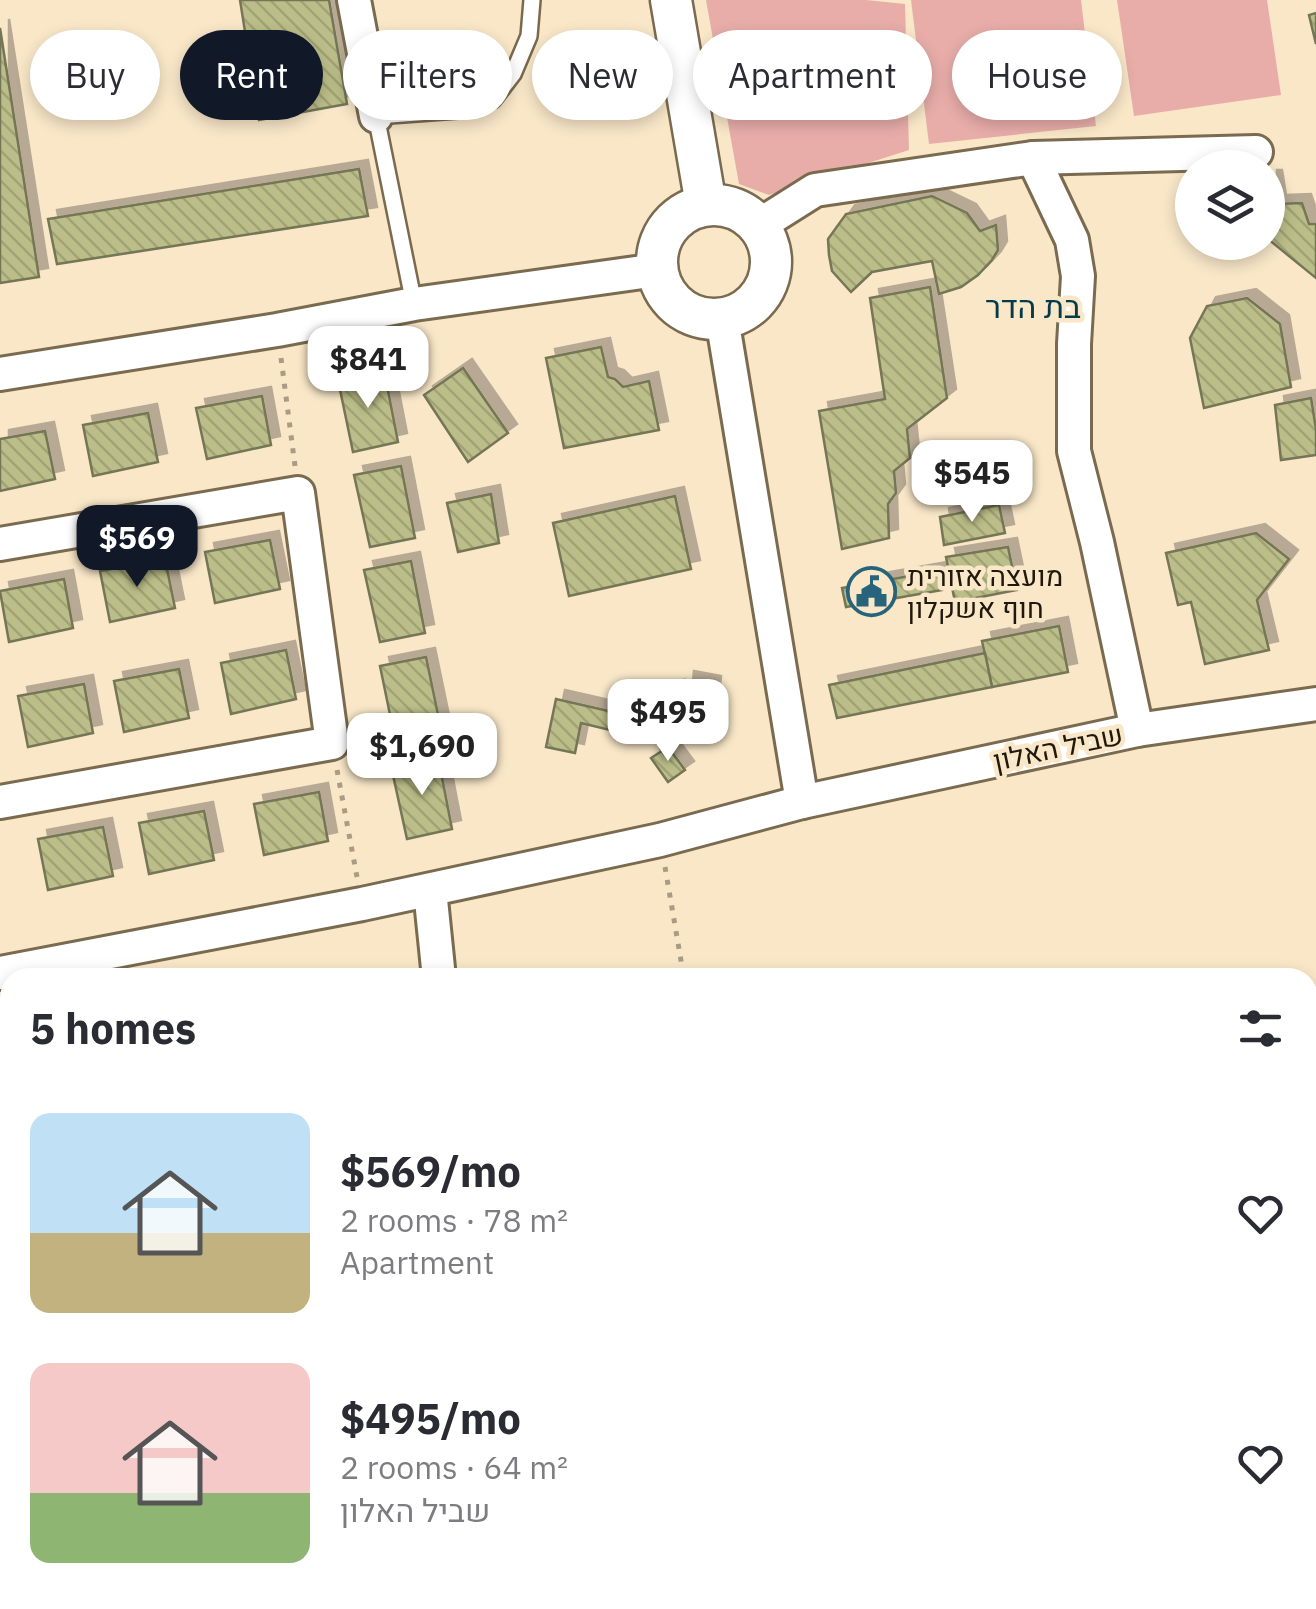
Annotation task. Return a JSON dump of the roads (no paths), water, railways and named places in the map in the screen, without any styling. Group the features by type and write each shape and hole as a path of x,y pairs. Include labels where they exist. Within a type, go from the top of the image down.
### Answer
{"street":[{"path":"354,0 360,30"},
{"path":"671,0 706,205"},
{"path":"758,226 815,190 1033,158 1175,154"},
{"path":"1033,158 1072,240 1078,276 1074,451 1137,730"},
{"path":"706,205 730,207 746,214 758,226 768,242 772,261 760,296 746,310 712,320 678,307 666,294 656,260 660,242 680,214 706,205"},
{"path":"0,374 414,304 657,270"},
{"path":"722,318 802,802"},
{"path":"0,544 298,493 332,743 0,802"},
{"name":"שביל האלון","path":"26,968 430,890 660,840 802,802 1137,730 1316,704"},
{"path":"430,890 438,968"}],"lane":[{"path":"512,74 529,36 532,0"},
{"path":"377,120 414,304"}],"place":[{"name":"מועצה אזורית חוף אשקלון","path":"872,591"}],"district":[{"name":"בת הדר","path":"1033,306"}]}
